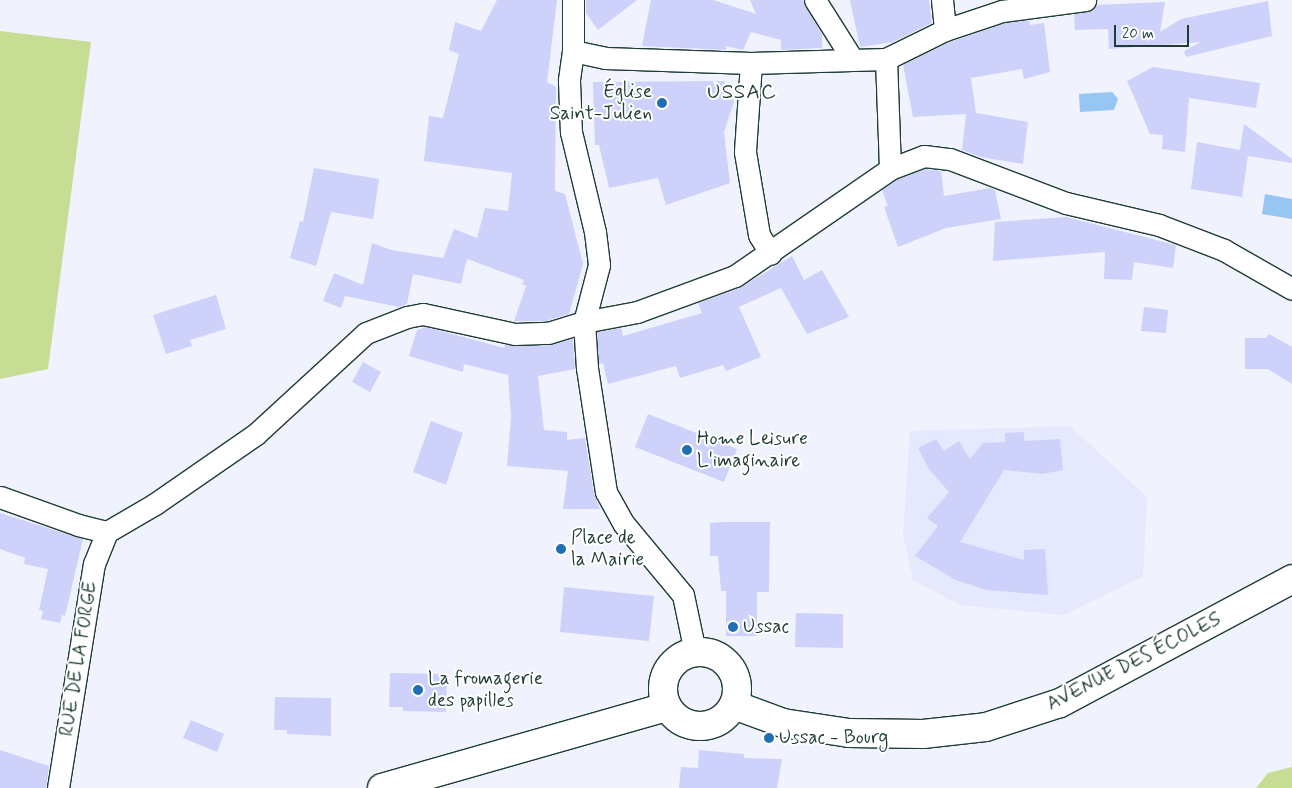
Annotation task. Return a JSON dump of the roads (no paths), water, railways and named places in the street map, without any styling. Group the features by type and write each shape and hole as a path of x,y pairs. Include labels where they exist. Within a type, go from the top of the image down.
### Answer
{"street":[{"path":"574,0 573,51 569,80 571,132 595,232 599,265 584,322 587,368 606,492 624,524 683,595 695,652"},
{"path":"815,0 852,60"},
{"path":"942,0 945,30"},
{"path":"573,51 605,58 752,63 886,59 945,30 1002,11 1085,0"},
{"path":"886,59 890,169"},
{"path":"752,63 745,152 759,235 771,254"},
{"path":"0,497 78,525 107,532 155,504 256,434 366,333 407,317 423,314 515,334 548,333 584,322 636,312 735,276 771,254 829,209 890,169 924,156 950,159 1057,200 1159,225 1224,250 1292,289"},
{"name":"RUE DE LA FORGE","path":"58,788 94,564 107,532"},
{"name":"AVENUE DES ÉCOLES","path":"734,705 783,723 849,733 922,734 986,727 1060,703 1292,579"},
{"path":"695,652 717,656 733,672 736,683 734,705 718,722 695,726 684,722 667,706 663,695 667,672 674,662 695,652"},
{"path":"382,788 667,706"}],"water":[{"path":"1112,92 1118,99 1114,110 1080,112 1079,94"},
{"path":"1265,194 1292,199 1292,219 1262,214"}],"place":[{"name":"Église Saint-Julien","path":"662,103"},
{"name":"Home Leisure L'imaginaire","path":"687,450"},
{"name":"Place de la Mairie","path":"561,549"},
{"name":"Ussac","path":"733,627"},
{"name":"La fromagerie des papilles","path":"418,690"},
{"name":"Ussac - Bourg","path":"769,738"}],"district":[{"name":"USSAC","path":"742,92"}]}
